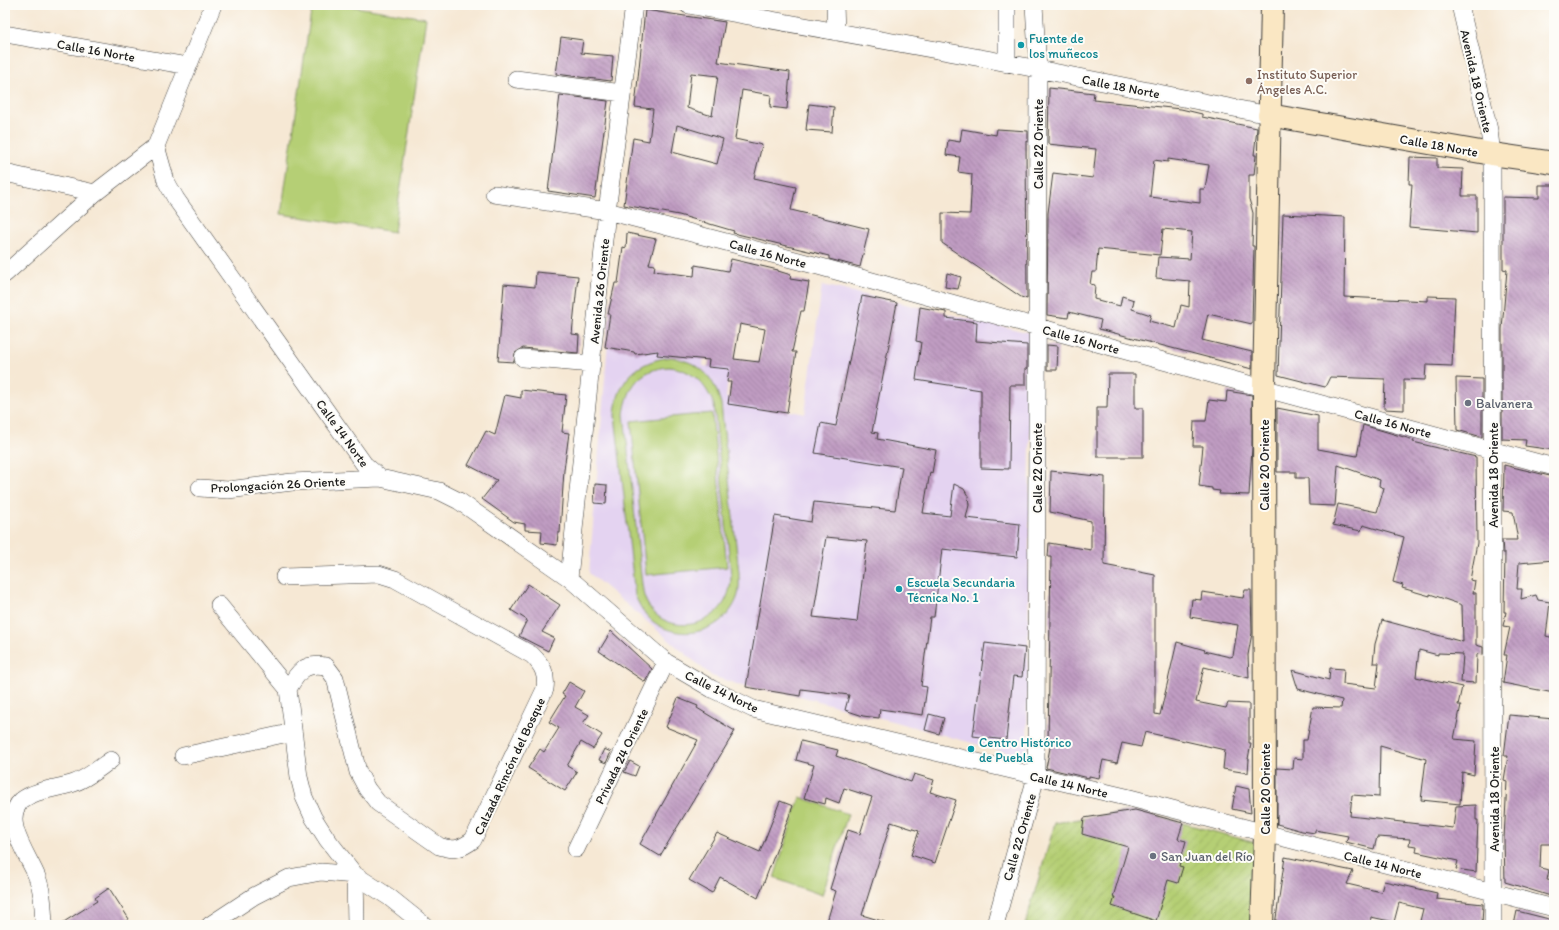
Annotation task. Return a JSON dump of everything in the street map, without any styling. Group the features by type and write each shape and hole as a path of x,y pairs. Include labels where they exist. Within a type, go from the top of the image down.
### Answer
{"street":[{"path":"5,274 95,193 156,146 213,5"},
{"name":"Avenida 26 Oriente","path":"569,578 607,211 634,5"},
{"name":"Calle 18 Norte","path":"688,5 1007,64 1269,115 1492,154 1554,163"},
{"path":"835,5 836,32"},
{"path":"1007,64 1008,5"},
{"name":"Calle 22 Oriente","path":"995,925 1036,777 1038,70 1034,5"},
{"name":"Calle 20 Oriente","path":"1262,925 1265,834 1264,387 1272,5"},
{"name":"Avenida 18 Oriente","path":"1460,5 1489,130 1492,154 1494,925"},
{"name":"Calle 16 Norte","path":"5,34 188,66"},
{"path":"516,79 622,92"},
{"name":"Calle 14 Norte","path":"156,146 166,181 176,199 364,464 380,478 439,491 459,501 569,578 666,662 712,690 753,709 1130,798 1554,908"},
{"path":"5,173 95,193"},
{"name":"Calle 16 Norte","path":"494,194 607,211 818,266 1554,467"},
{"path":"522,358 592,364"},
{"name":"Prolongación 26 Oriente","path":"200,488 228,490 292,482 380,478"},
{"name":"Calzada Rincón del Bosque","path":"284,577 379,574 395,579 532,655 541,664 546,677 545,689 473,840 462,848 450,850 439,846 378,803 367,789 358,772 334,678 326,666 314,664 298,672 288,689"},
{"path":"219,605 288,689 304,797 313,817 327,839 355,875 389,897 424,925"},
{"name":"Privada 24 Oriente","path":"576,849 666,662"},
{"path":"183,756 294,732"},
{"path":"44,925 42,891 30,861 19,845 12,828 13,813 21,801 37,792 74,783 86,778 111,760"},
{"path":"210,925 254,896 289,878 321,872 355,875"},
{"path":"355,875 356,925"}],"shaded area":[{"path":"822,285 1031,333 1027,758 800,696 746,687 712,676 589,573 608,342 704,351 703,366 729,368 726,398 805,414"}],"green space":[{"path":"312,5 343,5 426,18 394,232 281,214"},
{"path":"671,357 698,367 710,378 718,394 721,404 739,573 739,589 737,598 731,610 722,620 711,627 686,633 661,627 645,614 635,596 615,415 620,392 631,374 648,363","holes":["659,368 677,368 691,374 697,379 707,390 714,405 731,575 728,593 721,608 709,618 695,623 680,625 666,621 654,613 645,599 642,584 624,414 628,396 637,381 650,371"]},
{"path":"712,413 727,567 646,575 631,421"},
{"path":"800,797 848,814 822,895 774,878"},
{"path":"1135,810 1256,843 1252,925 1025,925 1055,823"}],"building":[{"path":"645,10 725,22 718,62 790,72 787,109 770,107 771,95 742,90 735,139 762,145 754,178 796,187 791,210 869,229 860,267 829,259 829,256 733,233 734,231 679,215 624,205 633,138 649,141 653,109 635,107","holes":["691,73 718,76 712,116 687,108","677,125 723,139 717,164 672,152"]},
{"path":"561,37 583,40 581,53 613,56 611,81 556,74"},
{"path":"1049,88 1094,93 1093,100 1181,109 1202,114 1202,117 1257,128 1254,155 1256,155 1254,175 1249,175 1249,199 1253,213 1252,246 1254,246 1252,324 1208,314 1202,340 1252,352 1252,369 1099,329 1101,320 1069,312 1068,318 1047,315 1048,213 1053,173 1093,178 1096,149 1048,144","holes":["1168,159 1209,165 1205,189 1200,189 1200,203 1150,197 1154,160 1168,162","1163,229 1192,232 1190,259 1158,257 1156,278 1190,281 1189,307 1181,305 1176,328 1149,321 1151,315 1132,309 1134,300 1122,296 1120,306 1094,299 1095,285 1090,284 1092,272 1096,272 1098,249 1160,255"]},
{"path":"560,95 608,101 595,198 548,191"},
{"path":"809,104 834,107 832,132 806,130"},
{"path":"962,129 996,135 997,129 1028,131 1028,142 1026,141 1027,299 1021,297 942,243 942,213 970,214 972,174 958,172 960,157 946,155 948,140 960,142"},
{"path":"1410,157 1437,158 1437,168 1463,169 1462,196 1477,196 1477,233 1409,227 1412,184 1409,184"},
{"path":"1539,185 1554,185 1554,244 1550,301 1554,301 1554,450 1525,446 1526,440 1502,439 1502,329 1507,270 1503,269 1503,197 1539,198"},
{"path":"1283,214 1345,217 1344,297 1428,301 1428,296 1455,297 1452,366 1426,365 1425,380 1404,379 1404,410 1384,409 1385,379 1330,377 1325,387 1278,375"},
{"path":"627,233 656,239 649,264 655,265 654,271 694,276 695,265 728,271 731,259 778,270 791,275 790,279 809,282 804,311 801,311 792,352 796,352 787,413 728,404 731,382 727,382 729,369 708,367 709,360 657,355 658,351 635,354 634,352 605,347 610,314 608,314 615,283 618,283 623,247 626,248","holes":["740,324 765,329 759,362 734,359"]},
{"path":"536,272 578,276 572,334 579,335 578,353 523,348 515,353 514,362 498,361 504,284 535,287"},
{"path":"947,273 961,277 958,289 945,287"},
{"path":"862,296 897,303 872,432 878,433 877,439 936,450 932,473 930,472 923,513 950,516 954,484 964,489 968,496 969,505 966,518 1020,524 1017,557 942,549 934,617 930,617 921,686 927,687 923,715 880,709 879,718 863,716 845,710 849,695 801,689 800,696 746,687 775,516 811,522 814,502 895,510 902,467 815,453 821,423 836,426","holes":["826,537 867,541 857,622 813,617"]},
{"path":"920,307 946,312 946,318 977,322 976,341 1027,345 1025,385 1010,385 1009,469 981,468 981,390 916,380 921,342 916,341"},
{"path":"1047,345 1058,346 1057,370 1047,370"},
{"path":"1108,374 1135,374 1135,408 1143,408 1143,457 1097,457 1097,408 1107,408"},
{"name":"Balvanera","path":"1456,378 1482,379 1482,437 1457,430"},
{"path":"521,390 566,395 562,432 569,433 564,470 560,533 558,533 557,545 541,543 542,531 525,530 525,524 514,522 482,499 497,480 468,465 486,431 495,435 505,395 521,398"},
{"path":"1227,391 1252,395 1252,447 1249,495 1219,494 1220,491 1199,486 1203,446 1193,446 1194,421 1206,421 1209,400 1226,402"},
{"path":"1277,408 1318,416 1318,449 1357,456 1363,425 1414,440 1413,442 1476,457 1477,543 1470,580 1475,581 1473,593 1476,593 1476,645 1483,647 1483,655 1477,654 1476,683 1461,682 1463,654 1438,653 1438,655 1419,650 1416,677 1462,687 1458,705 1461,705 1454,739 1476,741 1474,775 1462,772 1460,804 1421,800 1426,759 1380,746 1379,797 1352,795 1350,816 1453,828 1456,806 1476,805 1476,820 1478,820 1476,872 1456,869 1458,861 1416,852 1417,846 1409,845 1410,839 1377,837 1374,849 1346,842 1348,836 1315,830 1315,833 1302,831 1277,824 1277,768 1293,769 1294,758 1303,759 1303,740 1307,740 1313,707 1341,708 1342,700 1298,689 1292,670 1329,680 1330,668 1344,669 1343,684 1376,688 1379,663 1373,663 1375,644 1382,620 1463,642 1462,605 1430,594 1430,596 1402,588 1403,585 1393,582 1404,537 1363,525 1361,531 1333,525 1338,504 1377,512 1384,488 1379,486 1380,480 1338,465 1335,506 1309,505 1308,478 1296,478 1296,472 1277,472"},
{"path":"1504,465 1554,477 1554,560 1519,563 1517,589 1522,589 1521,599 1536,595 1538,600 1550,602 1546,636 1554,638 1554,693 1503,683 1507,655 1504,655 1510,627 1503,626 1506,612 1504,612 1505,553 1503,553 1502,540 1518,540 1513,512 1503,511"},
{"path":"1051,471 1105,477 1104,565 1155,575 1155,714 1160,715 1177,642 1205,650 1204,651 1230,657 1233,656 1238,625 1190,617 1192,599 1201,600 1202,592 1243,598 1245,590 1251,590 1252,633 1248,655 1249,678 1204,667 1196,702 1226,708 1228,703 1249,704 1249,743 1251,743 1248,759 1248,773 1223,769 1225,750 1145,732 1141,747 1122,743 1117,763 1103,760 1099,778 1089,776 1089,778 1046,768 1051,743 1048,742 1051,557 1048,557 1049,543 1091,550 1091,521 1050,512"},
{"path":"595,484 607,485 606,504 594,503"},
{"path":"528,584 560,605 542,632 554,638 548,651 519,636 527,620 511,610"},
{"path":"611,631 652,669 645,682 599,651"},
{"path":"985,643 1025,648 1022,677 1013,676 1006,740 973,736"},
{"path":"569,682 584,691 575,707 589,715 583,723 602,735 593,749 581,742 567,766 577,772 565,791 528,768 540,749 544,752 559,728 549,722 565,696 562,694"},
{"path":"678,698 698,706 697,708 735,731 660,856 640,844 698,740 666,727"},
{"path":"929,714 944,718 939,734 925,730"},
{"path":"1509,715 1554,719 1554,785 1551,805 1554,805 1554,829 1552,844 1541,844 1540,868 1549,870 1547,880 1554,881 1554,897 1505,882 1504,839 1507,781 1504,780 1508,756 1504,756"},
{"path":"801,741 838,750 836,756 911,782 914,774 934,780 930,792 956,800 935,863 911,855 919,831 891,822 862,915 885,922 885,925 826,925 836,891 830,889 848,830 860,834 872,797 844,788 839,803 826,798 825,804 804,798 814,765 796,760"},
{"path":"604,749 611,752 606,763 599,760"},
{"path":"630,761 639,766 635,776 624,772"},
{"path":"1236,786 1249,789 1251,813 1232,809"},
{"path":"780,801 793,806 758,898 720,877 712,893 689,880 717,833 760,852"},
{"name":"San Juan del Río","path":"1135,810 1183,823 1178,839 1186,841 1179,866 1183,867 1178,883 1168,880 1156,921 1112,906 1115,897 1113,897 1128,847 1082,834 1084,818"},
{"path":"1285,857 1353,871 1347,884 1381,892 1384,881 1437,893 1436,899 1483,904 1482,925 1419,925 1423,909 1399,903 1394,922 1371,917 1370,925 1275,925"},
{"path":"109,888 129,919 120,925 59,925 97,901 95,898"},
{"path":"1517,911 1553,920 1552,925 1514,925"}],"place":[{"name":"Fuente de los muñecos","path":"1021,45"},
{"name":"Instituto Superior Ángeles A.C.","path":"1249,81"},
{"name":"Balvanera","path":"1468,403"},
{"name":"Escuela Secundaria Técnica No. 1","path":"899,589"},
{"name":"Centro Histórico de Puebla","path":"971,749"},
{"name":"San Juan del Río","path":"1153,856"}]}
